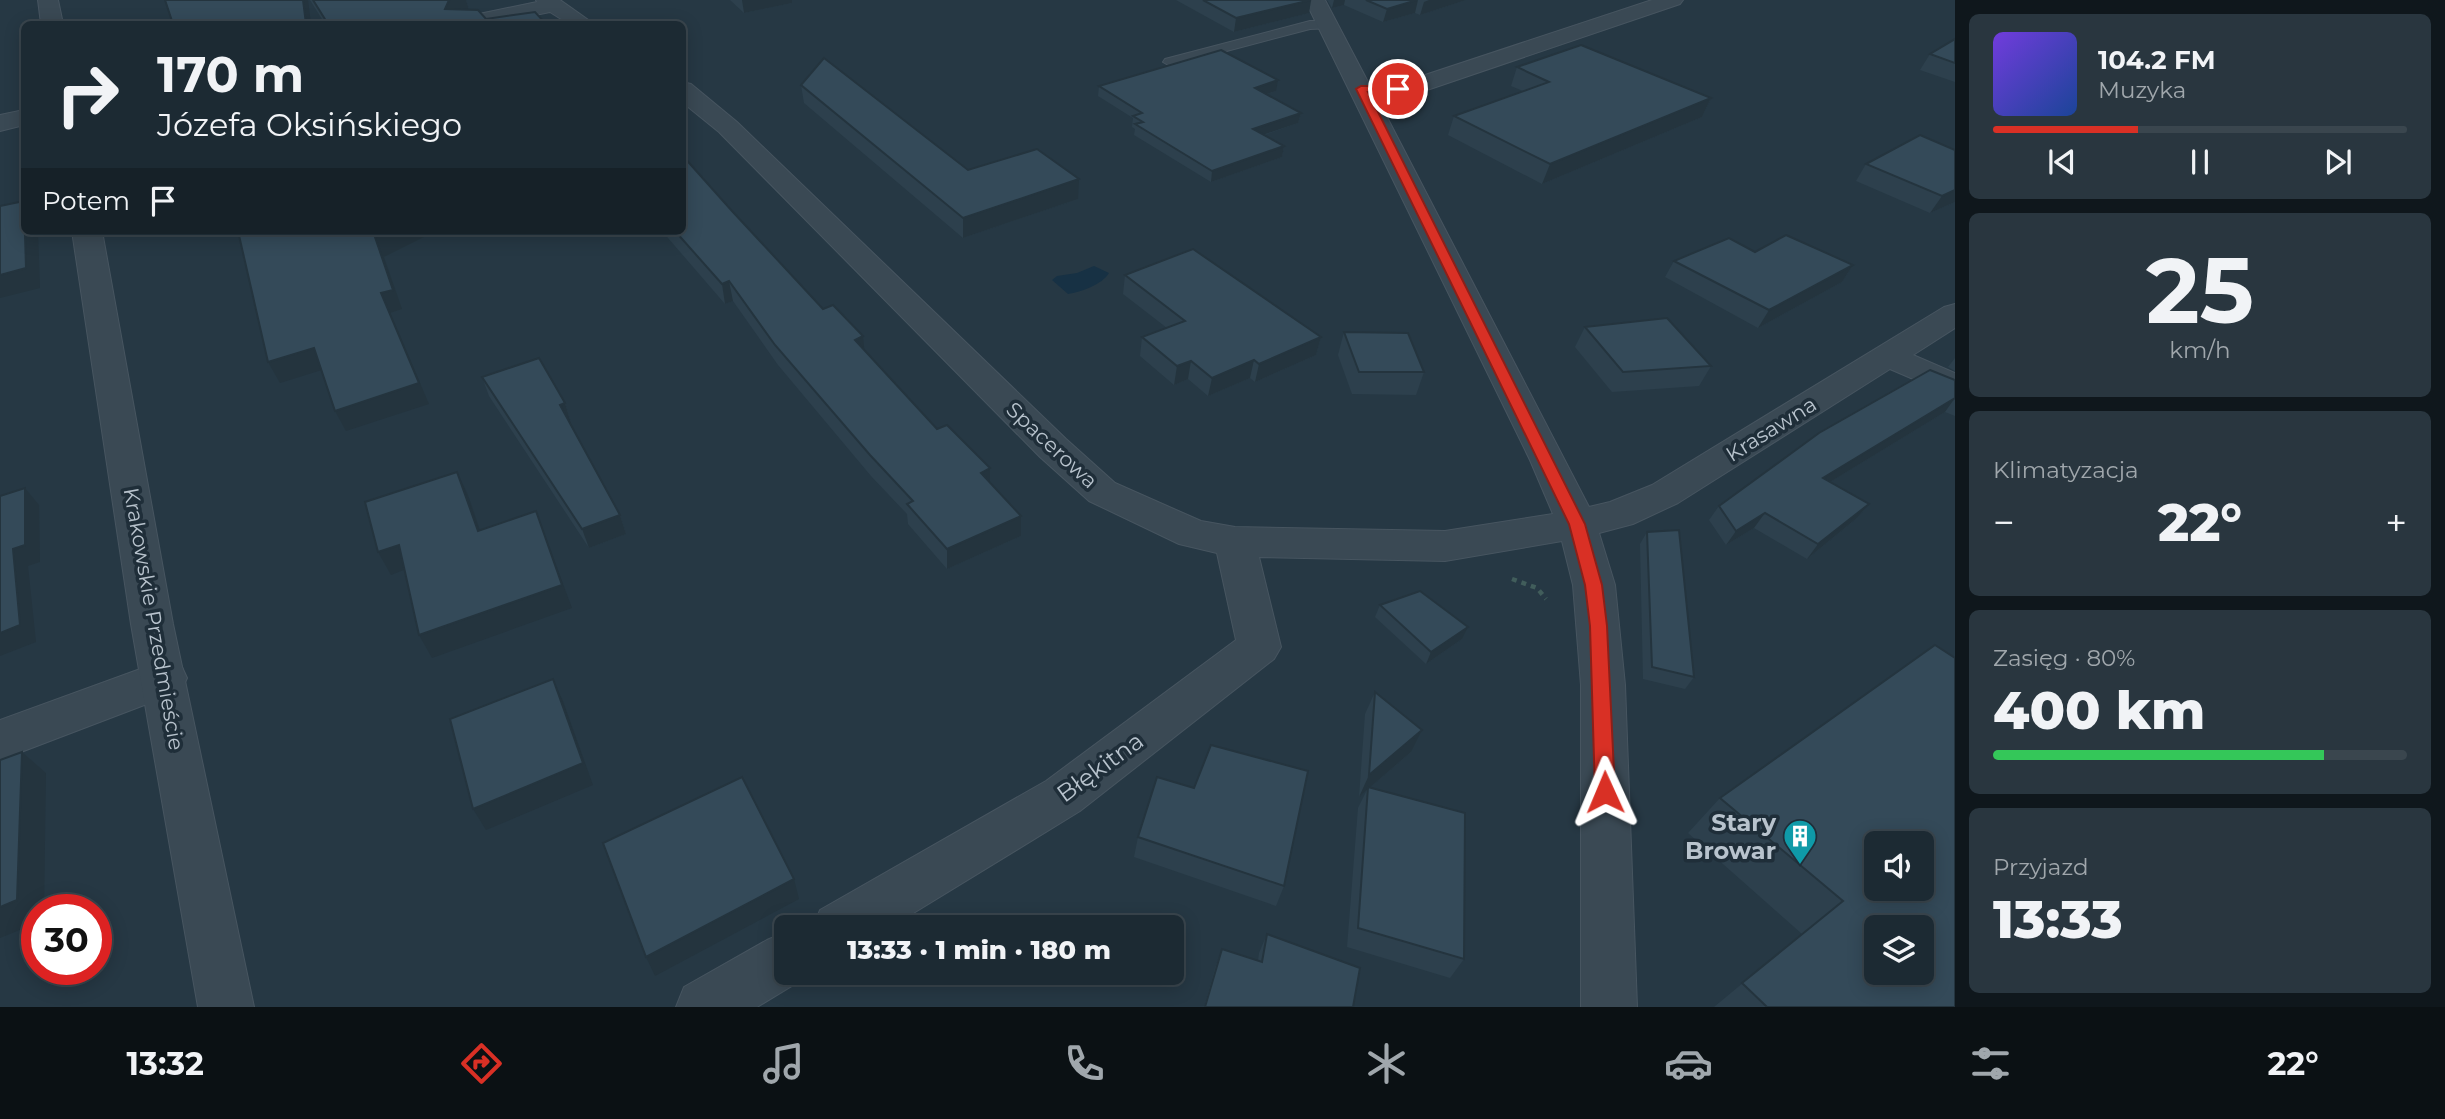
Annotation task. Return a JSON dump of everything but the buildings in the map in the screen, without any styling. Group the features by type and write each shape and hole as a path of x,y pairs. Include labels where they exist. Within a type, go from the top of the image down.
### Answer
{"street":[{"path":"48,0 52,21"},
{"path":"1361,89 1398,89 1422,84 1673,0"},
{"path":"475,21 549,3 578,21"},
{"path":"1322,13 1542,448 1577,524 1594,585 1603,685 1609,1007"},
{"name":"Spacerowa","path":"686,92 728,127 1053,449 1102,492 1193,534 1235,541 1445,547 1577,524"},
{"path":"0,123 21,119"},
{"name":"Krakowskie Przedmieście","path":"88,235 152,624 165,678 226,1007"},
{"name":"Krasawna","path":"1577,524 1619,514 1665,494 1955,314"},
{"path":"1888,356 1955,386"},
{"name":"Błękitna","path":"861,915 1062,796 1259,647 1235,541"},
{"path":"0,740 165,678"},
{"path":"704,1007 774,966"}],"lane":[{"path":"1170,62 1310,25 1322,13"}],"water":[{"path":"1094,266 1109,273 1097,284 1079,291 1068,294 1052,280 1057,276 1077,273"}],"place":[{"name":"Stary Browar","path":"1800,866"}],"route":[{"path":"1398,89 1361,89 1548,460 1577,524 1594,585 1599,626 1605,792"}]}
